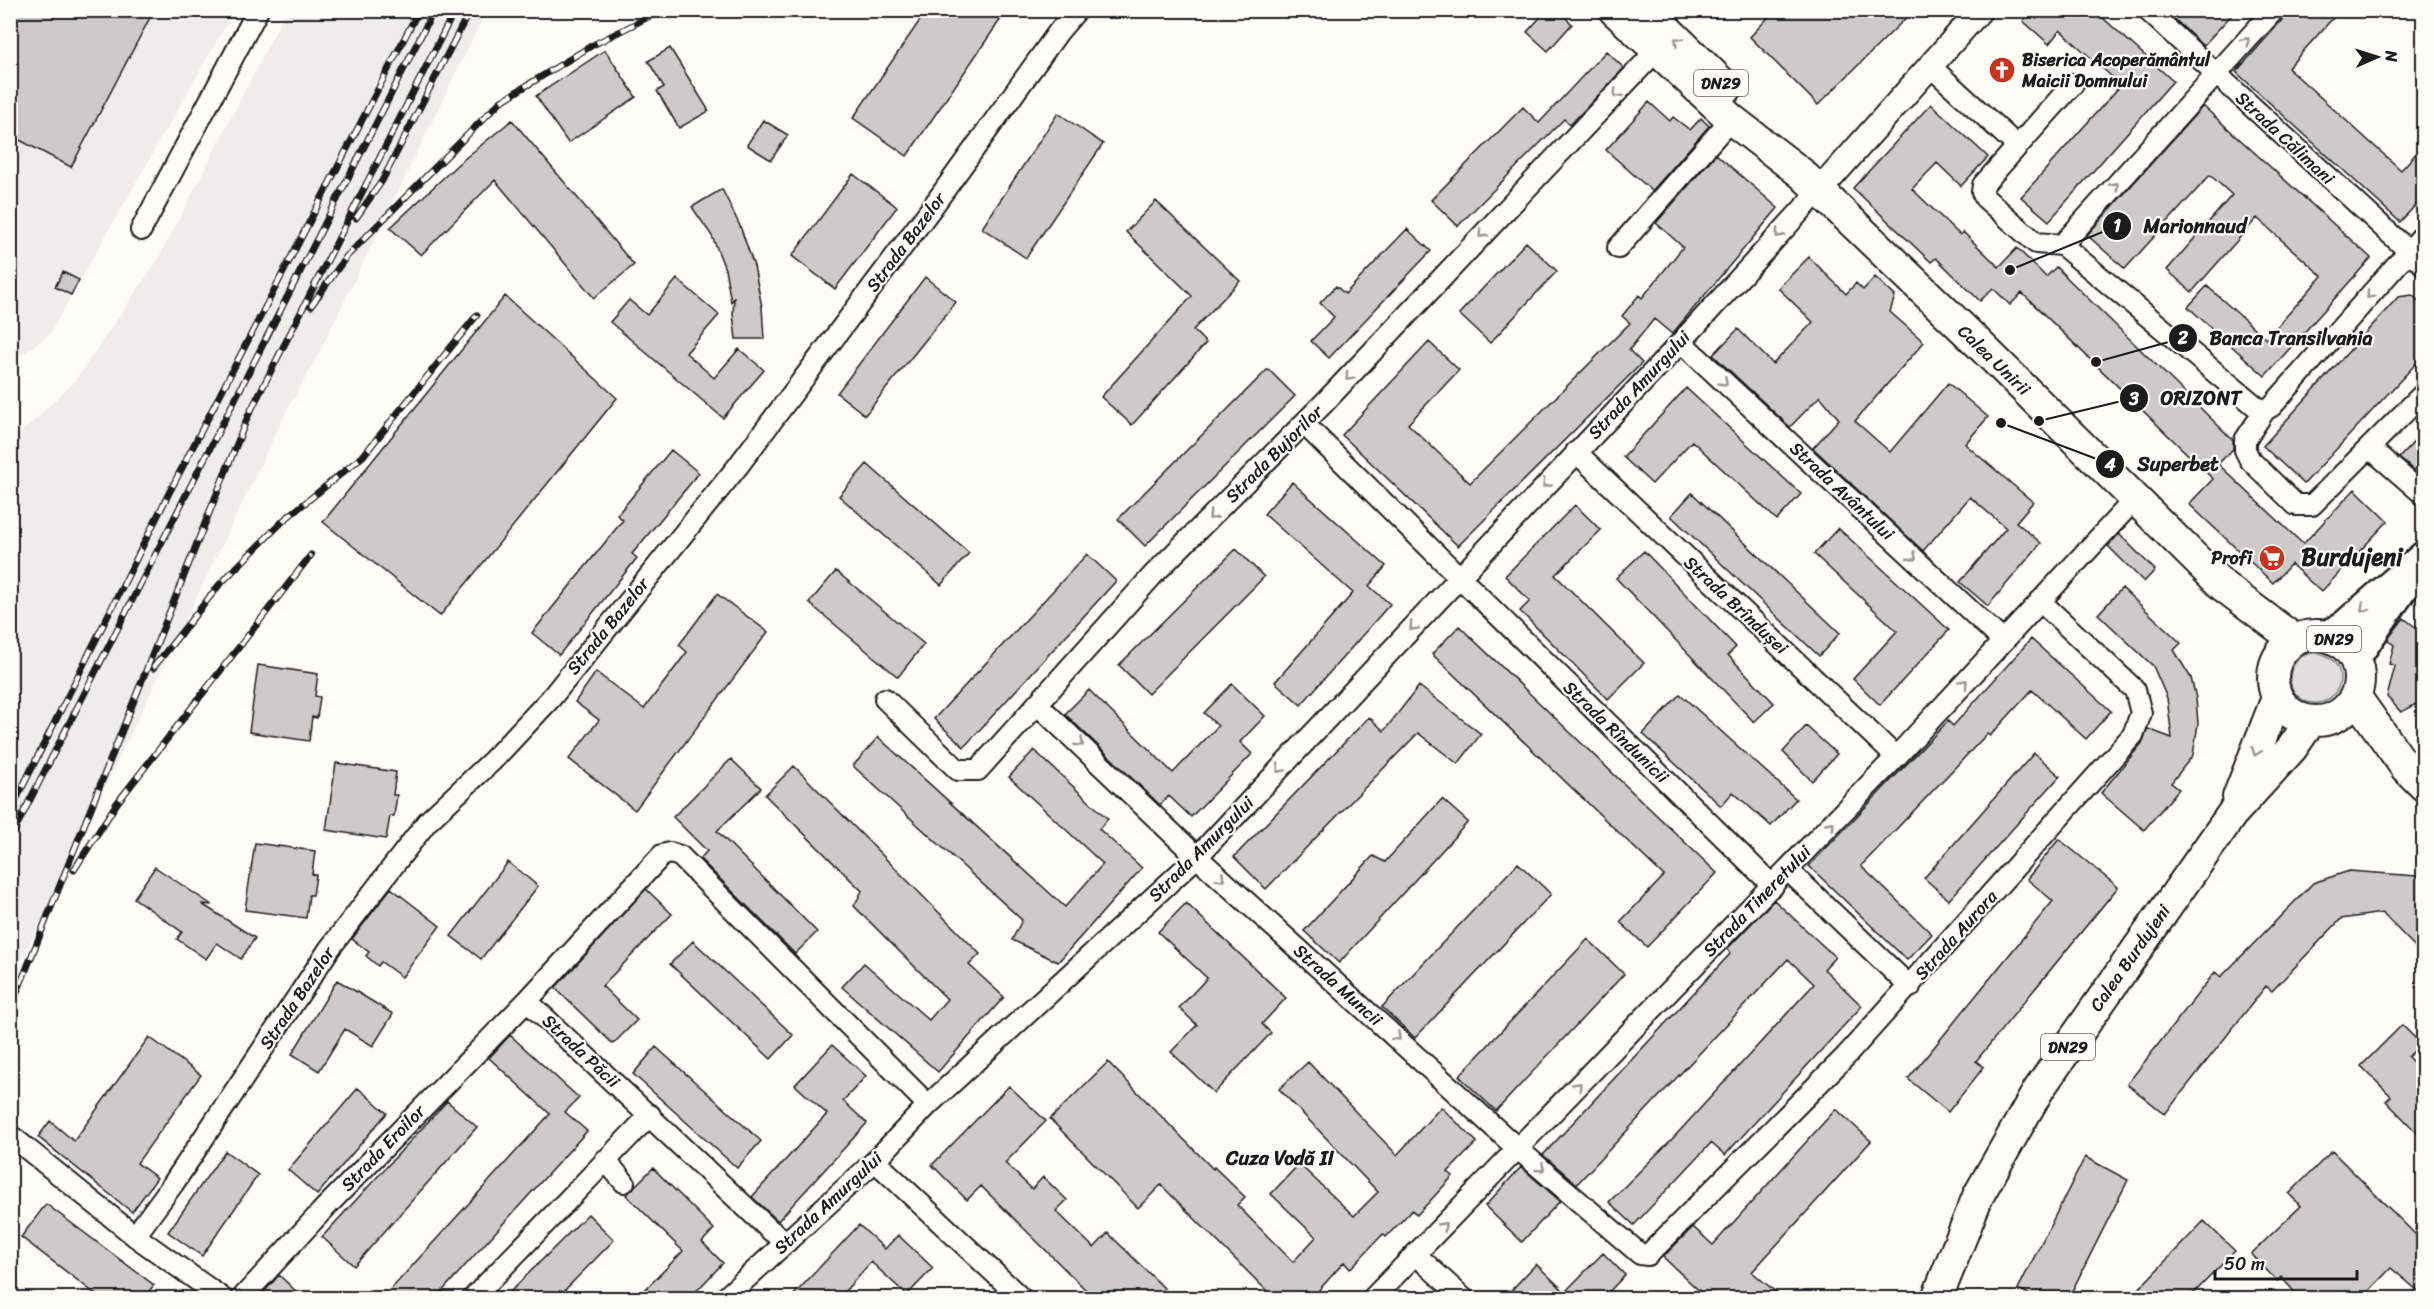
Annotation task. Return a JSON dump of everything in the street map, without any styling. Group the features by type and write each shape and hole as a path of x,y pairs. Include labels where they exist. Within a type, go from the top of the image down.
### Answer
{"main road":[{"name":"Calea Unirii","path":"1614,10 1731,119 1788,161 2135,498 2285,650"},
{"name":"Calea Unirii","path":"1647,10 1753,114 1788,161"},
{"path":"2325,636 2344,625 2424,555"},
{"path":"2355,660 2424,560"},
{"name":"DN29","path":"2277,698 2272,686 2285,650 2305,636 2325,636 2348,649 2359,672 2355,696 2343,712 2322,720"},
{"path":"2355,696 2415,777"},
{"path":"2277,698 2285,709 2297,718 2322,720 2415,777"},
{"name":"Calea Burdujeni","path":"2232,814 2277,698"},
{"name":"Calea Burdujeni","path":"1937,1299 1978,1196 2016,1125 2093,1010 2232,814 2292,748 2322,720"}],"street":[{"path":"141,230 258,10"},
{"name":"Strada Bazelor","path":"135,1236 173,1184 330,948 427,822 492,761 551,698 723,484 933,206 1059,31 1077,10"},
{"path":"1819,191 1980,10"},
{"name":"Strada Călimani","path":"2147,10 2424,265"},
{"path":"2062,244 2274,10"},
{"name":"Strada Bujorilor","path":"885,699 958,770 964,772 978,770 1153,575 1304,424 1656,51"},
{"path":"1930,66 2016,146"},
{"path":"2073,84 1983,185 1982,192 1985,198 2036,243 2062,244 2258,408 2265,410"},
{"path":"1618,248 1731,119"},
{"name":"Strada Amurgului","path":"725,1299 875,1161 928,1105 1197,857 1681,342 1819,191"},
{"path":"2423,394 2371,449 2312,505 2295,505 2250,460 2245,450 2245,440 2265,410 2272,406 2424,234"},
{"name":"Strada Avântului","path":"1681,342 2003,641"},
{"path":"1304,424 1458,579"},
{"path":"2371,449 2424,495"},
{"name":"Strada Brîndușei","path":"1576,452 1896,757"},
{"name":"Strada Tineretului","path":"1373,1299 1896,757 2135,498"},
{"name":"Strada Rîndunicii","path":"1458,579 1773,886"},
{"name":"Strada Aurora","path":"1648,1255 1838,1065 2133,735 2142,712 2135,690 2040,601"},
{"name":"Strada Muncii","path":"1037,704 1197,857 1518,1149 1640,1254 1648,1255"},
{"name":"Strada Păcii","path":"787,1242 770,1230 527,1001 662,855 670,853 680,856 928,1105"},
{"path":"1788,870 1910,987"},
{"name":"Strada Eroilor","path":"242,1299 321,1212 527,1001"},
{"path":"473,1299 650,1115"},
{"path":"10,1135 135,1236 222,1299"},
{"path":"605,1160 624,1182"},
{"path":"875,1161 1021,1299"},
{"path":"1416,1255 1463,1299"}],"shaded area":[{"path":"11,11 234,11 49,335 11,362"},
{"path":"286,11 486,11 316,359 288,408 11,982 11,443 74,382 158,260"},
{"path":"2310,653 2320,653 2333,660 2340,673 2340,683 2333,696 2320,703 2310,703 2301,699 2294,692 2290,683 2290,673 2294,664 2301,657"}],"building":[{"path":"10,10 154,10 71,167 10,135"},
{"path":"927,10 1007,10 907,156 853,118"},
{"path":"1547,10 1558,10 1572,24 1548,51 1527,32"},
{"path":"1775,10 1914,10 1818,105 1750,37"},
{"path":"2033,10 2094,10 2173,81 2049,221 2021,197 2121,85 2060,30 2049,44 2023,21"},
{"path":"2165,10 2236,10 2203,46"},
{"path":"2291,10 2325,10 2333,18 2288,68 2401,170 2424,145 2424,196 2400,222 2236,72"},
{"path":"670,48 709,111 679,128 657,91 664,87 648,61"},
{"path":"605,50 636,97 568,143 536,96"},
{"path":"1606,51 1624,68 1570,125 1564,119 1458,226 1431,200 1523,107 1539,123"},
{"path":"1649,102 1670,121 1673,117 1690,130 1701,118 1709,126 1652,191 1606,150"},
{"path":"1931,104 1988,157 1961,186 1937,163 1912,189 1960,235 1963,232 1999,267 2017,248 2046,277 2056,267 2233,440 2233,449 2218,464 2303,544 2355,489 2388,521 2321,592 2291,564 2273,583 2189,504 2213,479 2022,293 2010,305 1993,288 1980,301 1936,258 1931,262 1853,188"},
{"path":"2203,106 2371,258 2265,376 2188,307 2207,286 2266,339 2322,276 2257,218 2192,292 2167,270 2232,195 2210,175 2125,269 2087,235"},
{"path":"1058,113 1103,144 1026,258 982,228"},
{"path":"512,120 634,265 594,298 495,180 421,255 390,228 458,164"},
{"path":"763,120 788,135 771,160 747,145"},
{"path":"1716,154 1778,208 1672,334 1654,319 1629,350 1642,363 1458,546 1342,435 1429,342 1459,370 1408,424 1470,483 1630,323 1622,316 1639,295 1642,298 1683,247 1656,223"},
{"path":"853,174 897,207 835,289 792,256"},
{"path":"722,189 740,226 754,266 762,307 764,339 736,339 734,298 731,302 725,269 712,236 692,207"},
{"path":"1156,201 1240,281 1193,330 1206,343 1132,425 1101,397 1192,296 1126,232"},
{"path":"1407,229 1431,251 1329,358 1311,341 1334,317 1320,303 1336,286 1345,294"},
{"path":"1526,242 1557,271 1490,343 1459,314"},
{"path":"1809,257 1846,294 1856,283 1863,290 1875,277 1895,296 1890,312 1924,342 1855,421 1890,452 1948,383 1988,417 1965,444 2033,502 2016,522 2041,543 1988,606 1960,582 2006,528 1970,497 1923,551 1813,448 1839,419 1820,396 1790,427 1713,355 1738,329 1773,364 1813,322 1778,288"},
{"path":"63,272 79,280 71,295 55,287"},
{"path":"925,277 956,302 865,415 837,393"},
{"path":"677,279 719,315 686,353 714,378 739,349 764,370 723,418 610,322 629,300 647,315"},
{"path":"2412,295 2424,306 2424,355 2304,484 2263,446 2398,297"},
{"path":"505,296 617,398 440,616 323,522"},
{"path":"1268,369 1295,396 1145,546 1118,519"},
{"path":"1686,388 1801,494 1777,520 1692,441 1652,484 1623,457"},
{"path":"2424,431 2424,479 2399,458"},
{"path":"671,450 699,473 632,554 637,558 559,655 532,633 623,520 617,515"},
{"path":"867,464 969,553 941,585 839,496"},
{"path":"1292,482 1386,566 1369,586 1390,604 1301,705 1275,682 1353,593 1264,514"},
{"path":"1692,493 1840,633 1819,656 1671,516"},
{"path":"1575,505 1601,530 1555,575 1644,663 1608,699 1520,611 1530,601 1505,576"},
{"path":"1838,528 1949,630 1880,705 1853,679 1897,631 1814,554"},
{"path":"2119,534 2155,570 2144,582 2108,546"},
{"path":"1236,549 1264,577 1148,694 1119,665"},
{"path":"1644,551 1736,647 1728,655 1774,703 1754,722 1616,578"},
{"path":"1087,554 1116,581 964,747 934,719"},
{"path":"836,571 924,644 898,677 809,603"},
{"path":"2122,588 2181,643 2174,650 2191,678 2196,698 2198,724 2193,755 2171,783 2179,789 2144,830 2101,793 2142,743 2148,729 2172,738 2167,698 2153,666 2098,614"},
{"path":"717,594 768,632 635,810 569,759 599,720 575,702 596,672 644,709 687,652 679,645"},
{"path":"2404,618 2424,634 2424,692 2417,704 2401,712 2387,697 2395,666 2389,664 2394,645 2387,640"},
{"path":"1459,626 1717,873 1647,947 1620,922 1664,876 1432,654"},
{"path":"2031,639 2111,711 2086,739 2032,690 1990,736 1987,734 1861,866 1932,934 1907,960 1809,866 1948,721 1953,726"},
{"path":"258,665 318,674 315,696 320,697 317,718 312,717 309,741 249,732"},
{"path":"1232,684 1265,716 1240,742 1252,754 1191,817 1169,796 1160,805 1065,714 1089,690 1173,773 1218,726 1204,713"},
{"path":"1419,686 1481,734 1458,764 1418,733 1266,889 1234,857 1369,717 1384,731"},
{"path":"1680,694 1796,799 1771,826 1733,792 1721,806 1643,734"},
{"path":"1806,726 1837,754 1812,781 1783,752"},
{"path":"878,737 1065,907 1103,864 1009,777 1034,750 1108,819 1099,829 1142,868 1058,962 1012,940 1022,920 853,766"},
{"path":"2034,753 2060,776 1949,900 1924,878"},
{"path":"731,759 761,788 717,831 817,932 795,954 700,859 707,851 673,817"},
{"path":"336,763 396,772 393,795 397,795 394,816 390,816 386,839 326,830"},
{"path":"794,766 980,954 969,965 1004,997 938,1072 842,987 864,963 929,1020 947,999 854,906 862,891 765,795"},
{"path":"1442,799 1468,822 1339,963 1304,931 1373,856 1385,862"},
{"path":"2059,839 2118,887 1976,1061 1984,1067 1948,1112 1908,1079 2053,901 2027,879"},
{"path":"255,843 315,851 312,874 316,875 313,895 309,895 306,918 245,910"},
{"path":"508,862 538,886 481,959 451,936"},
{"path":"1518,863 1551,894 1415,1038 1382,1007"},
{"path":"155,867 212,905 202,904 255,938 241,959 217,943 206,959 177,939 182,932 134,898"},
{"path":"2349,871 2417,876 2424,883 2424,956 2382,913 2341,919 2272,991 2266,986 2165,1114 2127,1084 2215,972 2221,977 2313,883"},
{"path":"391,888 440,926 402,977 381,962 378,966 366,956 369,952 352,939"},
{"path":"646,889 672,914 602,986 637,1020 613,1044 555,988"},
{"path":"1774,900 1835,957 1824,969 1862,1006 1725,1155 1711,1143 1634,1225 1609,1202 1675,1136 1814,984 1788,959 1577,1184 1543,1155 1730,954 1728,948"},
{"path":"1186,903 1286,998 1262,1024 1271,1033 1214,1093 1171,1052 1197,1025 1179,1008 1207,978 1158,932"},
{"path":"1588,939 1624,974 1496,1111 1459,1076"},
{"path":"693,941 793,1035 771,1059 670,964"},
{"path":"337,980 393,1014 373,1046 345,1029 319,1071 292,1054"},
{"path":"2402,1025 2421,1044 2408,1057 2424,1073 2424,1140 2386,1101 2391,1096 2361,1066"},
{"path":"510,1035 579,1098 565,1112 587,1131 435,1299 382,1299 550,1114 489,1058"},
{"path":"149,1037 201,1075 137,1163 157,1178 132,1212 38,1137 50,1121 74,1141"},
{"path":"832,1045 866,1076 843,1101 867,1123 778,1221 752,1197 827,1114 795,1085"},
{"path":"656,1047 761,1141 737,1168 633,1074"},
{"path":"1108,1062 1213,1169 1214,1167 1245,1197 1237,1205 1293,1262 1316,1237 1271,1194 1299,1164 1354,1216 1378,1192 1279,1089 1308,1062 1397,1155 1441,1107 1477,1142 1448,1172 1453,1176 1417,1215 1412,1210 1386,1237 1383,1234 1350,1269 1344,1262 1311,1299 1260,1299 1267,1291 1161,1185 1138,1208 1050,1119"},
{"path":"1009,1086 1046,1121 1005,1163 1032,1189 1043,1177 1067,1200 1056,1211 1094,1248 1108,1233 1164,1288 1154,1299 1095,1299 981,1186 967,1200 932,1165"},
{"path":"358,1088 387,1113 317,1195 288,1170"},
{"path":"447,1101 477,1127 354,1266 322,1237"},
{"path":"1836,1109 1871,1141 1752,1272 1784,1299 1708,1299 1663,1257 1693,1227 1713,1245"},
{"path":"225,1151 258,1175 202,1256 168,1232"},
{"path":"2332,1151 2424,1243 2424,1296 2391,1268 2361,1299 2301,1299 2281,1277 2277,1281 2251,1254 2301,1206 2289,1194"},
{"path":"2085,1157 2128,1180 2068,1299 2038,1299 2018,1289"},
{"path":"1521,1167 1560,1201 1522,1242 1485,1206"},
{"path":"653,1168 714,1229 702,1242 723,1263 689,1299 636,1299 683,1251 626,1195"},
{"path":"46,1204 154,1285 143,1299 102,1299 21,1237"},
{"path":"588,1214 614,1240 556,1299 503,1299"},
{"path":"2204,1221 2235,1251 2188,1299 2129,1299"},
{"path":"859,1225 885,1249 898,1235 933,1268 907,1295 871,1262 838,1299 790,1299"},
{"path":"1603,1253 1625,1275 1602,1299 1503,1299 1536,1264 1565,1292"},
{"path":"279,1275 304,1299 258,1299"}],"railway":[{"path":"10,812 169,493 419,10"},
{"path":"10,839 434,10"},
{"path":"10,1010 248,416 455,10"},
{"path":"356,218 382,181 470,10"},
{"path":"311,306 346,257 500,102 591,46 662,10"},
{"path":"153,668 220,584 284,520 363,456 477,315"},
{"path":"74,870 117,803 311,555"}],"place":[{"name":"Biserica Acoperământul Maicii Domnului","path":"2002,70"},
{"name":"Marionnaud","path":"2010,270"},
{"name":"Banca Transilvania","path":"2096,362"},
{"name":"ORIZONT","path":"2039,421"},
{"name":"Superbet","path":"2001,423"},
{"name":"Profi","path":"2272,558"}],"district":[{"name":"Burdujeni","path":"2352,557"},
{"name":"Cuza Vodă II","path":"1280,1158"}]}
